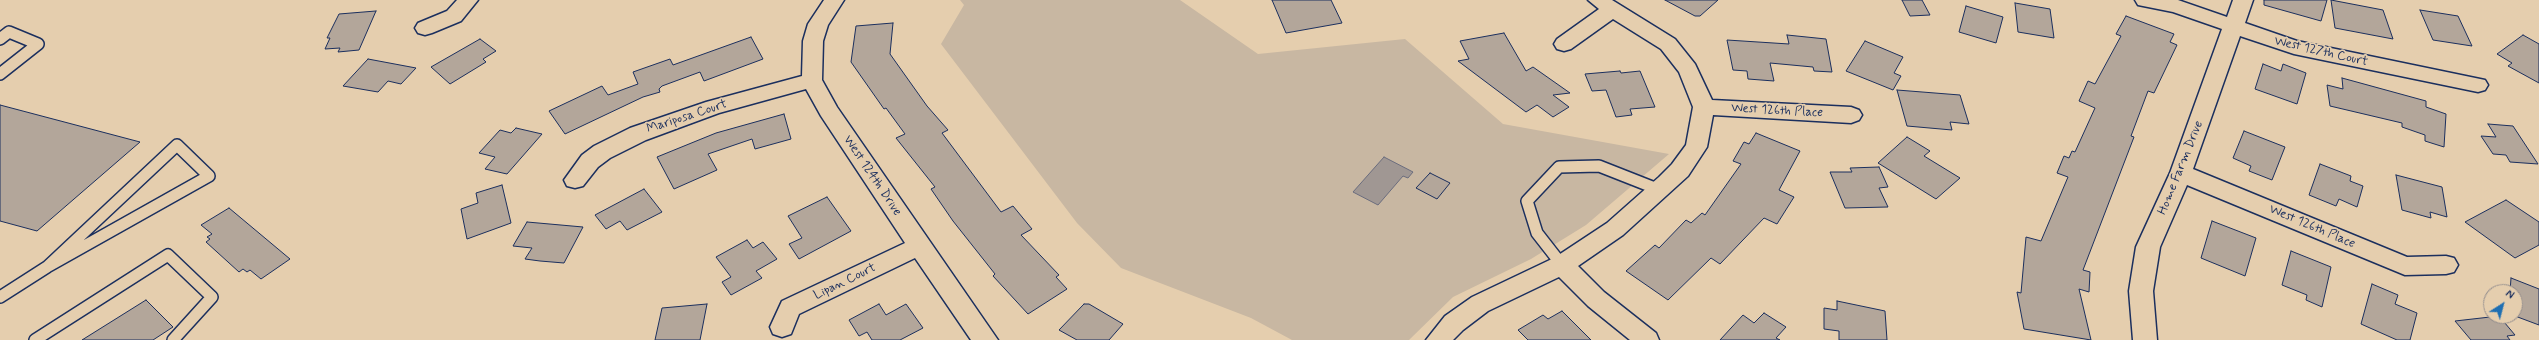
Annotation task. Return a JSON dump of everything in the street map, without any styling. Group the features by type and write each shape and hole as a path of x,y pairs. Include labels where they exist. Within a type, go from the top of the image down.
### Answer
{"street":[{"path":"425,28 454,16 468,0"},
{"name":"West 124th Drive","path":"834,0 818,24 813,41 811,54 812,80 828,111 974,327 986,340"},
{"name":"West 127th Court","path":"2145,0 2176,6 2294,47 2478,85"},
{"name":"Home Farm Drive","path":"2144,340 2141,291 2148,247 2181,173 2243,0"},
{"path":"1438,340 1454,323 1480,304 1562,265 1615,229 1660,190 1680,170 1696,147 1700,135 1704,107 1696,83 1675,52 1654,34 1602,2 1564,44"},
{"name":"Mariposa Court","path":"575,180 590,161 602,152 638,134 713,107 812,80"},
{"name":"West 126th Place","path":"1704,107 1851,115"},
{"name":"West 126th Place","path":"2181,173 2405,266 2446,265"},
{"name":"Lipan Court","path":"782,327 790,308 919,246"},
{"path":"1562,265 1596,299 1647,340"}],"lane":[{"path":"0,39 9,32 38,44 0,74"},
{"path":"0,297 47,267 209,176 177,145 47,267"},
{"path":"1562,265 1537,233 1527,200 1559,167 1599,166 1660,190"},
{"path":"35,340 168,255 212,296 173,340"}],"shaded area":[{"path":"960,0 1180,0 1258,54 1405,39 1503,124 1669,154 1586,225 1531,259 1453,297 1409,340 1292,340 1251,318 1121,268 1077,223 941,44 964,5"},
{"path":"1384,157 1413,172 1408,178 1403,176 1378,205 1353,192"}],"building":[{"path":"1272,0 1331,0 1342,23 1286,33"},
{"path":"1665,0 1718,0 1700,16 1695,16"},
{"path":"1902,0 1922,0 1930,15 1910,16"},
{"path":"2264,0 2327,0 2321,21 2264,5"},
{"path":"2331,0 2383,10 2393,39 2335,28"},
{"path":"2015,3 2050,9 2054,38 2018,32"},
{"path":"1966,6 2003,17 1996,43 1959,32"},
{"path":"2420,10 2458,16 2472,46 2433,40"},
{"path":"376,11 359,50 338,52 340,48 325,49 330,38 327,38 339,14"},
{"path":"2126,16 2174,34 2170,42 2177,45 2154,93 2148,91 2131,136 2134,137 2083,270 2090,272 2089,292 2079,289 2091,340 2024,329 2017,292 2021,293 2026,237 2041,241 2068,177 2057,173 2064,156 2069,158 2072,151 2075,152 2095,108 2079,101 2088,81 2095,84 2121,36 2116,34"},
{"path":"893,23 890,54 927,106 948,130 942,133 1001,212 1013,206 1032,229 1021,235 1059,275 1056,277 1067,289 1028,314 993,276 995,274 953,221 931,189 935,187 896,138 905,134 886,108 884,109 851,62 856,26"},
{"path":"1504,33 1526,71 1533,67 1570,93 1553,95 1569,107 1553,117 1537,105 1526,112 1458,61 1469,59 1460,41"},
{"path":"1787,35 1826,39 1832,72 1814,71 1813,67 1770,63 1774,81 1748,79 1747,71 1733,70 1727,40 1789,44"},
{"path":"2523,35 2539,44 2539,83 2508,66 2512,63 2497,54"},
{"path":"751,37 763,59 704,81 700,72 662,86 659,89 660,92 643,97 565,134 549,111 602,86 608,95 638,84 633,72 670,59 673,65"},
{"path":"480,39 496,51 483,59 486,62 450,84 431,67"},
{"path":"1865,41 1903,57 1894,73 1901,76 1893,90 1846,71"},
{"path":"368,59 416,68 401,84 388,81 378,92 343,86"},
{"path":"2263,64 2281,71 2283,64 2306,73 2297,104 2255,89"},
{"path":"1620,71 1621,73 1640,71 1655,107 1630,109 1632,115 1616,117 1606,90 1592,91 1585,74"},
{"path":"2342,78 2426,101 2426,107 2446,114 2444,147 2425,141 2425,135 2402,127 2402,123 2330,106 2327,85 2343,89"},
{"path":"1897,90 1960,95 1969,124 1950,122 1952,130 1907,126"},
{"path":"0,105 140,142 37,231 0,221"},
{"path":"784,114 791,139 755,149 752,139 708,154 717,170 674,189 657,157 716,133"},
{"path":"2488,124 2513,126 2538,164 2510,162 2506,155 2493,154 2481,136 2496,137"},
{"path":"516,128 542,134 507,174 485,169 495,157 479,153 500,130 511,133"},
{"path":"2244,131 2285,147 2272,180 2249,171 2251,166 2233,158"},
{"path":"1756,133 1800,151 1779,190 1794,197 1777,224 1764,218 1720,264 1711,258 1668,300 1626,271 1655,245 1659,248 1686,220 1691,223 1702,213 1705,215 1741,164 1733,161 1744,142 1749,144"},
{"path":"1907,137 1930,151 1924,156 1960,178 1936,199 1878,163"},
{"path":"2320,164 2351,176 2350,181 2363,186 2357,207 2339,199 2336,206 2309,195"},
{"path":"1879,167 1888,187 1879,188 1888,207 1845,208 1830,172 1852,172 1850,168"},
{"path":"1430,173 1450,183 1437,199 1416,188"},
{"path":"2396,175 2442,187 2447,217 2430,212 2431,218 2402,210"},
{"path":"502,185 511,223 467,239 461,209 478,203 476,193"},
{"path":"644,189 662,212 627,230 620,221 606,229 595,215"},
{"path":"827,197 851,231 799,259 789,244 802,238 788,216"},
{"path":"2506,200 2539,222 2539,245 2515,258 2465,222"},
{"path":"229,208 290,259 261,279 250,270 247,272 243,269 239,272 206,242 210,239 207,237 212,234 201,225"},
{"path":"2212,221 2256,238 2245,276 2201,258"},
{"path":"527,222 583,227 564,263 540,261 525,259 532,248 513,246"},
{"path":"747,240 753,248 763,242 777,259 756,271 762,278 731,295 722,282 731,277 716,257"},
{"path":"2291,251 2331,267 2322,307 2306,300 2307,295 2282,285"},
{"path":"2511,278 2539,289 2539,325 2523,319 2523,284 2511,284"},
{"path":"2372,284 2398,295 2395,304 2417,313 2410,340 2397,340 2361,324"},
{"path":"146,300 173,327 153,340 82,340"},
{"path":"1837,301 1885,311 1887,340 1839,340 1839,331 1824,329 1824,308 1837,310"},
{"path":"707,304 700,340 655,340 662,308"},
{"path":"879,304 886,315 906,304 923,328 900,340 872,340 867,332 859,336 849,320"},
{"path":"1084,304 1089,304 1123,324 1109,340 1077,340 1059,330"},
{"path":"1562,311 1591,340 1528,340 1518,330 1543,315 1548,319"},
{"path":"1764,313 1786,327 1776,338 1780,340 1720,340 1743,315 1754,323"},
{"path":"2483,318 2483,324 2506,324 2515,335 2507,336 2510,340 2471,340 2455,321"}]}
